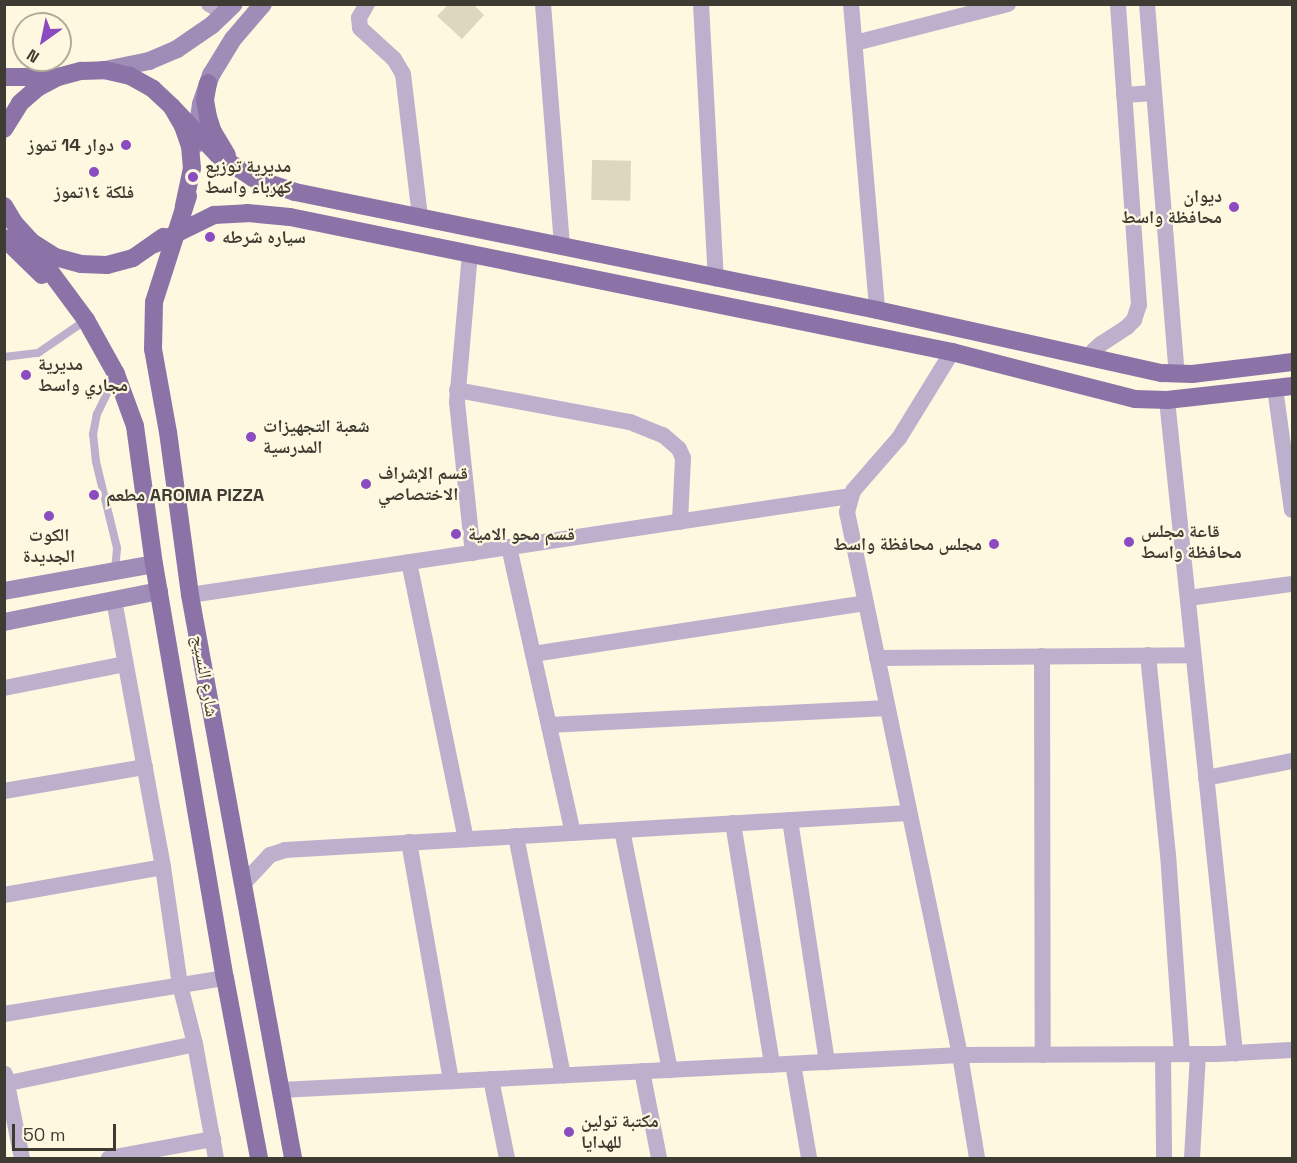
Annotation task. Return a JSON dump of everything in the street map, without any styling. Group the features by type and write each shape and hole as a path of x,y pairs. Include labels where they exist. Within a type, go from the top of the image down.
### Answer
{"main road":[{"path":"4,77 39,79 81,71 105,70 130,76 153,89 218,155 253,178 295,192 877,310 1120,364 1177,374 1293,362"},
{"path":"5,126 29,95 58,77"},
{"path":"208,83 205,100 213,132 235,163 253,178"},
{"path":"155,244 176,223 188,196 192,168 190,146 183,126 172,107"},
{"name":"شارع النسيج","path":"188,196 154,302 153,349 168,432 190,595 293,1158"},
{"path":"154,302 170,267 196,232 233,213"},
{"path":"8,220 40,248 55,257 81,264 116,262 133,258 177,232 214,215 233,213 290,217 952,352 1135,399 1167,400 1284,388"},
{"name":"شارع النسيج","path":"8,220 85,318 116,374 135,426 154,564 225,978 259,1158"},
{"path":"643,288 646,264"},
{"path":"1106,392 1120,364"}],"street":[{"path":"192,168 201,104 208,83 233,39 262,4"},
{"path":"367,4 359,18 360,28 394,59 403,74 420,216"},
{"path":"543,4 562,246"},
{"path":"701,4 716,279"},
{"path":"851,4 877,310"},
{"path":"855,43 1008,4"},
{"path":"1092,358 1094,350 1134,320 1139,305 1118,4"},
{"path":"1147,4 1177,374"},
{"path":"105,70 162,56 194,39 223,8"},
{"path":"1124,95 1154,93"},
{"path":"470,253 457,390 473,553"},
{"path":"952,352 899,438 850,496 847,520 960,1055 977,1158"},
{"path":"1284,388 1293,510"},
{"path":"457,390 630,422 663,435 679,449 683,458 680,522"},
{"path":"1167,400 1235,1053"},
{"path":"190,595 850,496"},
{"path":"509,547 573,833"},
{"path":"409,562 466,839"},
{"path":"4,591 154,564"},
{"path":"1188,598 1293,584"},
{"path":"4,622 159,591"},
{"path":"114,600 163,867 180,985 195,1044 216,1158"},
{"path":"533,654 865,603"},
{"path":"1149,655 1190,1054 1192,1158"},
{"path":"876,658 1194,655"},
{"path":"1042,656 1043,1055"},
{"path":"4,688 126,664"},
{"path":"549,725 887,708"},
{"path":"1206,778 1293,761"},
{"path":"4,791 145,767"},
{"path":"243,884 270,855 285,850 909,813"},
{"path":"790,820 827,1062"},
{"path":"733,823 772,1065"},
{"path":"622,830 670,1070"},
{"path":"516,836 563,1076"},
{"path":"410,842 451,1081"},
{"path":"4,895 163,867"},
{"path":"4,1014 225,978"},
{"path":"22,1158 5,1080 195,1044"},
{"path":"281,1090 960,1055 1163,1055 1293,1050"},
{"path":"1163,1055 1164,1158"},
{"path":"793,1064 809,1158"},
{"path":"642,1071 658,1158"},
{"path":"491,1079 507,1158"},
{"path":"109,1158 213,1139"}],"lane":[{"path":"4,357 38,353 85,318"},
{"path":"115,571 117,548 96,462 93,434 97,414 116,374"}],"building":[{"path":"449,4 473,4 484,15 462,39 437,16"},
{"path":"592,160 631,161 630,201 591,200"}],"place":[{"name":"دوار 14 تموز","path":"126,145"},
{"name":"فلكة ١٤تموز","path":"94,172"},
{"name":"مديرية توزيع كهرباء واسط","path":"193,177"},
{"name":"ديوان محافظة واسط","path":"1234,207"},
{"name":"سياره شرطه","path":"210,237"},
{"name":"مديرية مجاري واسط","path":"26,375"},
{"name":"شعبة التجهيزات المدرسية","path":"251,437"},
{"name":"قسم الإشراف الاختصاصي","path":"366,484"},
{"name":"مطعم AROMA PIZZA","path":"94,495"},
{"name":"الكوت الجديدة","path":"49,516"},
{"name":"قسم محو الامية","path":"456,534"},
{"name":"قاعة مجلس محافظة واسط","path":"1129,542"},
{"name":"مجلس محافظة واسط","path":"994,544"},
{"name":"مكتبة تولين للهدايا","path":"569,1132"}]}
